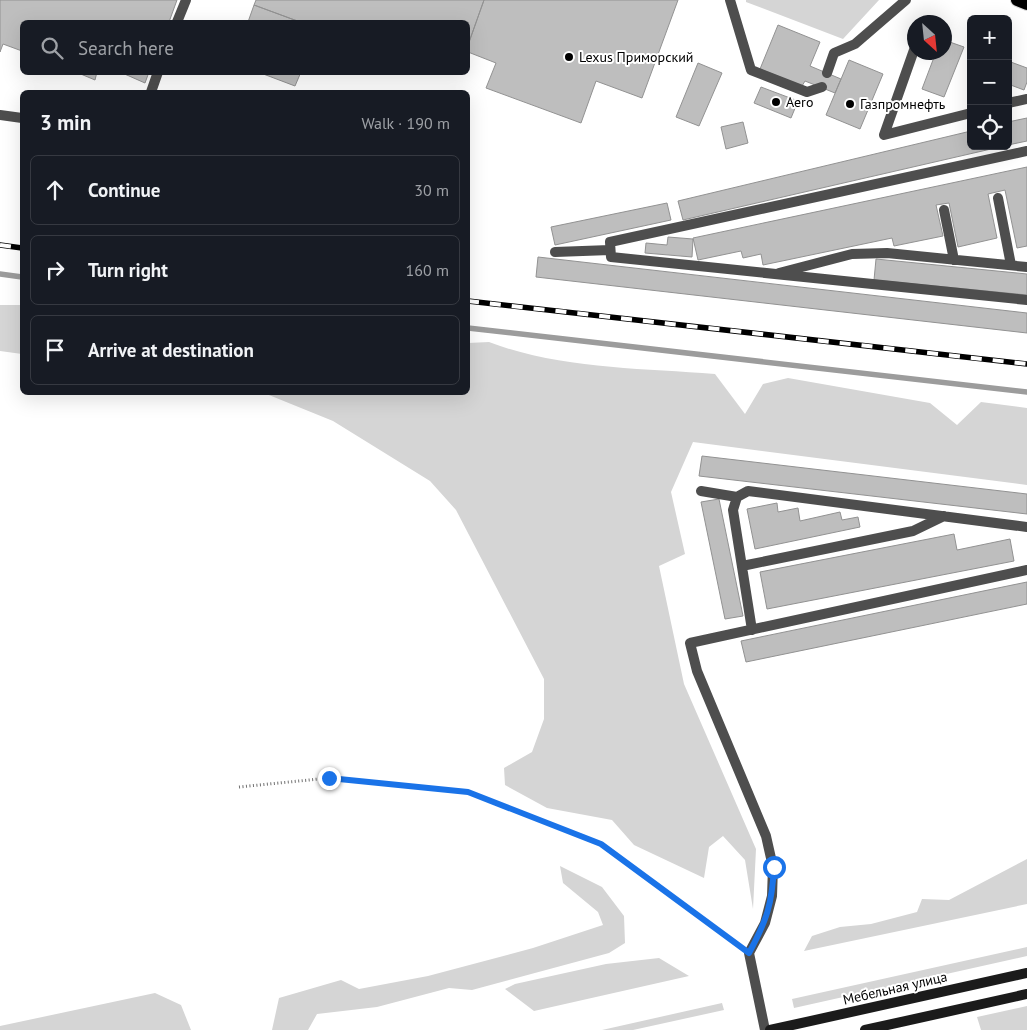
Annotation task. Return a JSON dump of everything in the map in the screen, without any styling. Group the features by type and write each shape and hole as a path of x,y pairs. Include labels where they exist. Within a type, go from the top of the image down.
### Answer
{"main road":[{"path":"1017,0 1027,4"}],"street":[{"path":"178,20 186,0"},
{"path":"730,0 751,70 807,92 822,87"},
{"path":"827,73 834,54 855,44 906,0"},
{"path":"910,60 884,135 967,114"},
{"path":"152,90 157,75"},
{"path":"1012,103 1027,99"},
{"path":"0,115 20,118"},
{"path":"1027,151 610,242 611,257 1027,300"},
{"path":"998,198 1012,265"},
{"path":"944,210 954,260"},
{"path":"554,252 610,250"},
{"path":"774,274 852,254 887,253 1027,267"},
{"path":"701,491 737,497 748,491 1027,527"},
{"path":"737,497 733,510 752,630"},
{"path":"742,566 912,531 944,516"},
{"path":"765,1030 749,953 765,923 772,896 774,867 766,836 697,671 690,643 1027,570"},
{"name":"Мебельная улица","path":"770,1030 1027,973"},
{"path":"865,1030 1027,994"}],"path":[{"path":"239,787 329,778 468,792 601,844 749,953"}],"shaded area":[{"path":"746,0 879,0 843,39 746,2"},
{"path":"0,305 20,305 20,354 0,351"},
{"path":"489,342 544,358 600,366 715,374 745,414 763,384 788,378 930,403 957,425 981,402 1027,408 1027,485 693,442 671,492 685,554 659,566 684,684 756,849 753,909 745,860 723,836 709,847 704,878 634,845 612,820 547,808 505,785 504,768 532,752 544,719 544,679 456,510 430,481 333,421 269,395 470,395 470,343"},
{"path":"1027,859 1027,904 804,951 812,936 840,927 871,924 917,912 922,899 949,900"},
{"path":"560,866 602,887 624,916 625,943 609,953 472,990 449,988 377,1007 317,1014 308,1030 272,1030 279,998 341,980 359,989 428,976 533,948 603,925 598,912 563,883"},
{"path":"1027,947 1027,956 794,1008 792,999"},
{"path":"659,958 689,976 534,1011 505,989 515,984 606,964"},
{"path":"155,993 181,1005 191,1030 0,1030 0,1026"},
{"path":"722,1003 724,1010 633,1030 602,1030"},
{"path":"1027,1006 1027,1030 981,1030 977,1017"}],"building":[{"path":"0,0 177,0 170,20 20,20 20,50 3,44 0,52"},
{"path":"256,0 484,0 470,39 470,20 295,20 254,5"},
{"name":"Lexus Приморский","path":"484,0 678,0 642,98 596,81 581,123 486,88 496,63 470,53 470,39"},
{"path":"254,5 295,20 249,20"},
{"path":"778,25 820,42 810,66 841,79 835,93 805,81 802,86 760,69"},
{"path":"952,43 964,47 944,97 922,89 933,60 952,60"},
{"name":"Газпромнефть","path":"849,60 883,74 860,129 826,115"},
{"path":"1012,62 1027,68 1027,82 1024,90 1012,86"},
{"path":"698,63 722,73 699,126 676,117"},
{"path":"83,75 96,75 95,80"},
{"path":"127,75 148,75 145,83"},
{"path":"266,75 300,75 295,86"},
{"name":"Aero","path":"761,87 798,101 791,118 754,103"},
{"path":"1027,118 1027,141 1012,144 1012,121"},
{"path":"743,122 748,143 726,149 721,127"},
{"path":"967,132 967,150 987,150 683,220 678,201"},
{"path":"1027,167 1027,246 1017,248 1005,190 988,194 997,238 958,247 949,203 936,205 943,236 894,246 892,238 763,265 761,254 743,258 741,251 698,260 693,238"},
{"path":"667,203 671,220 555,245 551,227"},
{"path":"668,237 693,239 692,257 645,253 646,243 667,245"},
{"path":"538,257 1027,313 1027,333 536,277"},
{"path":"876,259 1027,274 1027,295 874,280"},
{"path":"702,456 1027,494 1027,514 699,476"},
{"path":"719,499 743,616 725,619 701,502"},
{"path":"777,503 778,512 798,508 800,521 840,512 842,520 858,517 860,527 755,549 747,509"},
{"path":"954,534 957,550 1010,539 1014,561 767,609 760,572"},
{"path":"1027,582 1027,604 746,662 741,641"}],"waterway":[{"path":"0,274 20,277"},
{"path":"470,328 1027,392"}],"railway":[{"path":"0,245 20,248"},
{"path":"470,301 1027,364"}],"place":[{"name":"Lexus Приморский","path":"569,57"},
{"name":"Aero","path":"776,102"},
{"name":"Газпромнефть","path":"850,104"}],"route":[{"path":"329,778 468,792 601,844 749,953 765,923 772,896 774,867"}]}
